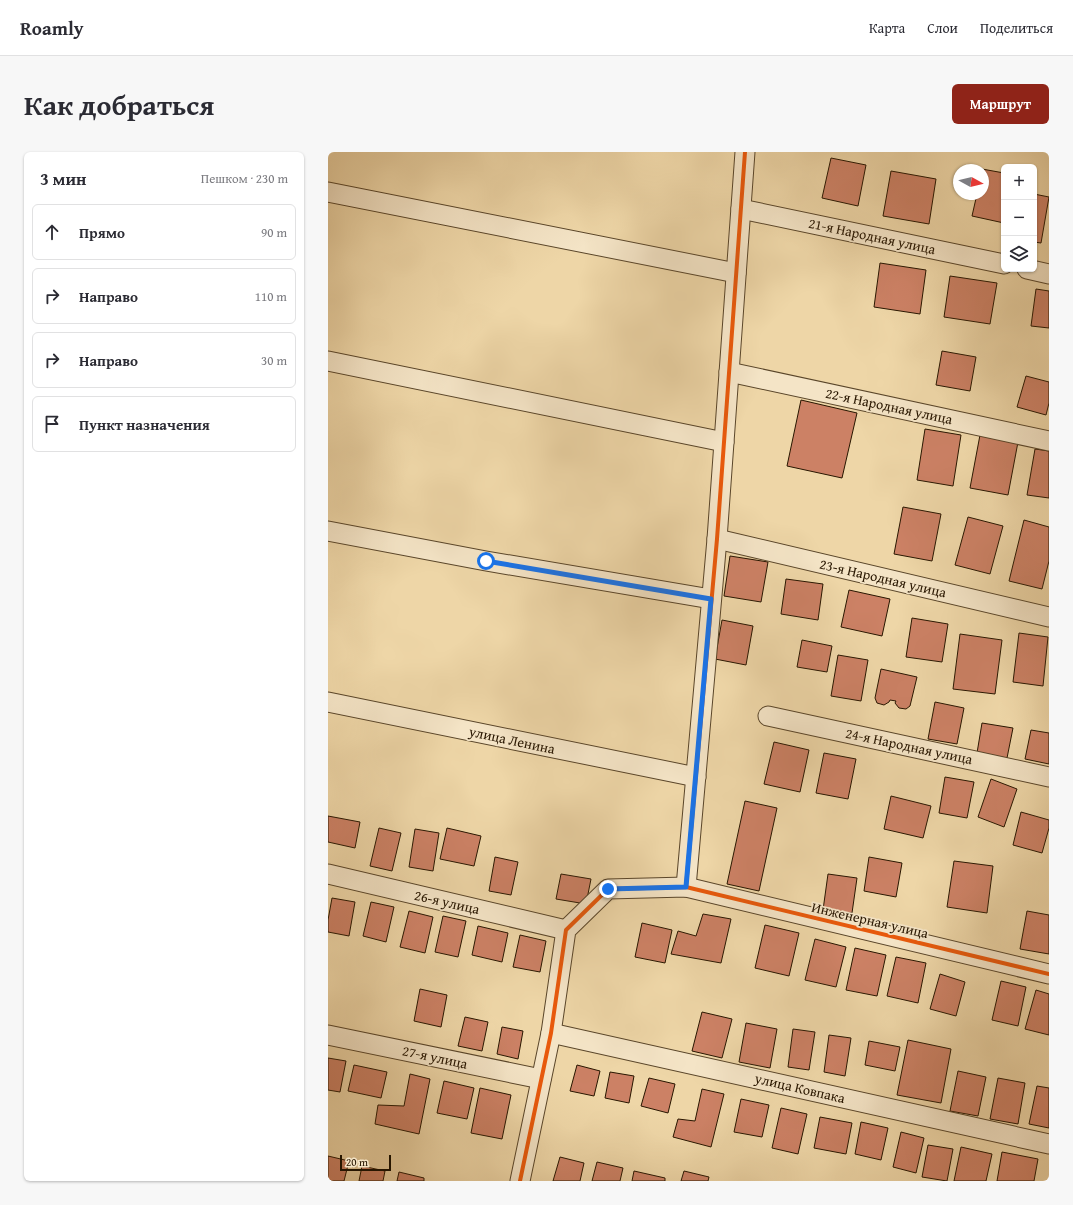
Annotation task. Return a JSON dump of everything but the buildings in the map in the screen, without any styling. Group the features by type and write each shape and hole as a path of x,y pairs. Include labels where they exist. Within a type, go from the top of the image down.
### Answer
{"street":[{"path":"686,887 717,539 745,152"},
{"path":"328,192 736,273"},
{"name":"21-я Народная улица","path":"741,208 1001,263"},
{"path":"1037,271 1049,274"},
{"path":"328,361 724,442"},
{"name":"22-я Народная улица","path":"729,372 1049,441"},
{"path":"328,531 486,561 711,599"},
{"name":"23-я Народная улица","path":"717,539 1049,617"},
{"name":"улица Ленина","path":"328,702 696,777"},
{"name":"24-я Народная улица","path":"768,716 1049,777"},
{"name":"26-я улица","path":"328,874 566,930"},
{"name":"Инженерная улица","path":"566,930 608,889 686,887 1049,974"},
{"path":"520,1181 551,1033 566,930"},
{"name":"улица Ковпака","path":"551,1033 1049,1144"},
{"name":"27-я улица","path":"328,1035 541,1079"}],"cycle path":[{"path":"686,887 717,539 745,152"},
{"path":"520,1181 551,1033 566,930 608,889 686,887 1049,974"}],"route":[{"path":"486,561 711,599 686,887 608,889"}]}
